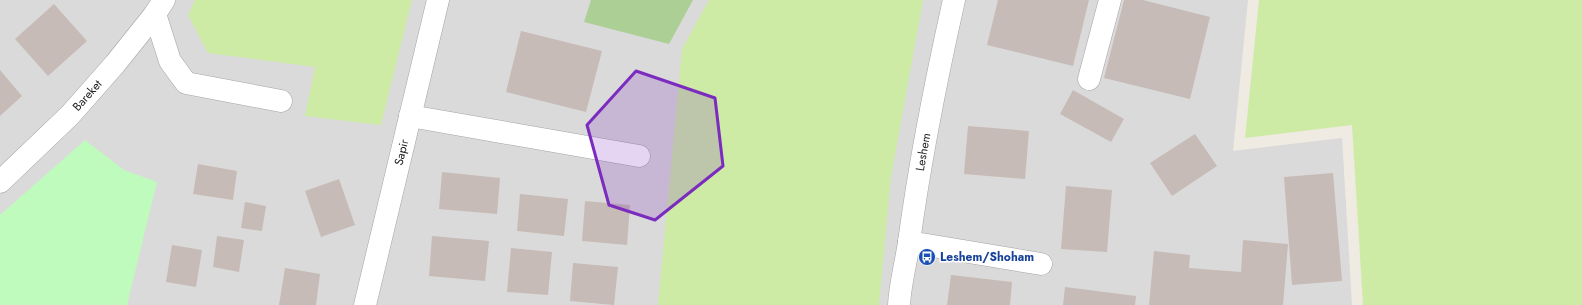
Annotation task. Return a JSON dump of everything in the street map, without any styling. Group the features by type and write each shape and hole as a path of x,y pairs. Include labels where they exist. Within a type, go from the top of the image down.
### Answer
{"street":[{"name":"Sapir","path":"365,305 438,0"},
{"name":"Leshem","path":"899,305 911,219 933,94 954,0"},
{"path":"1089,79 1110,0"},
{"path":"159,7 170,61 186,83 281,101"},
{"name":"Bareket","path":"0,182 70,115 115,64 159,7"},
{"path":"410,116 639,156"},
{"path":"909,242 1041,264"}],"highlighted area":[{"path":"636,71 715,98 723,166 655,220 609,205 587,125"}],"shaded area":[{"path":"0,0 1248,0 1233,151 1342,138 1352,305 0,305"}],"green space":[{"path":"195,0 412,0 381,125 305,116 315,67 208,53 188,15"},
{"path":"591,0 693,0 669,44 584,22"},
{"path":"709,0 923,0 891,177 879,305 658,305 682,49"},
{"path":"1259,0 1582,0 1582,305 1363,305 1352,125 1245,138"},
{"path":"85,140 124,170 157,182 127,305 0,305 0,215"}],"building":[{"path":"998,0 1089,0 1073,66 987,45"},
{"path":"1124,0 1143,0 1210,17 1190,99 1104,78"},
{"path":"54,4 87,41 48,76 15,39"},
{"path":"521,31 602,51 586,112 506,92"},
{"path":"0,70 22,96 0,116"},
{"path":"1073,90 1124,119 1111,142 1060,114"},
{"path":"968,126 1029,131 1025,179 964,174"},
{"path":"1195,134 1217,166 1172,196 1150,163"},
{"path":"198,164 237,171 233,200 193,194"},
{"path":"442,172 500,178 497,214 439,209"},
{"path":"1333,173 1342,281 1292,285 1284,177"},
{"path":"339,179 355,225 321,237 305,191"},
{"path":"1066,186 1112,190 1107,252 1061,249"},
{"path":"520,194 568,199 564,236 517,231"},
{"path":"585,201 630,205 627,245 582,241"},
{"path":"245,202 266,206 262,231 241,228"},
{"path":"217,236 244,240 239,272 213,267"},
{"path":"432,236 489,241 485,281 429,276"},
{"path":"1243,240 1288,244 1283,305 1149,305 1154,251 1190,255 1189,268 1241,272"},
{"path":"172,245 202,250 196,287 166,282"},
{"path":"511,248 552,252 548,295 507,292"},
{"path":"573,263 618,267 614,305 570,301"},
{"path":"285,268 320,274 316,305 279,305"},
{"path":"951,275 1012,282 1010,305 947,305"},
{"path":"1065,287 1136,296 1135,305 1063,305"}],"place":[{"name":"Leshem/Shoham","path":"927,257"}]}
